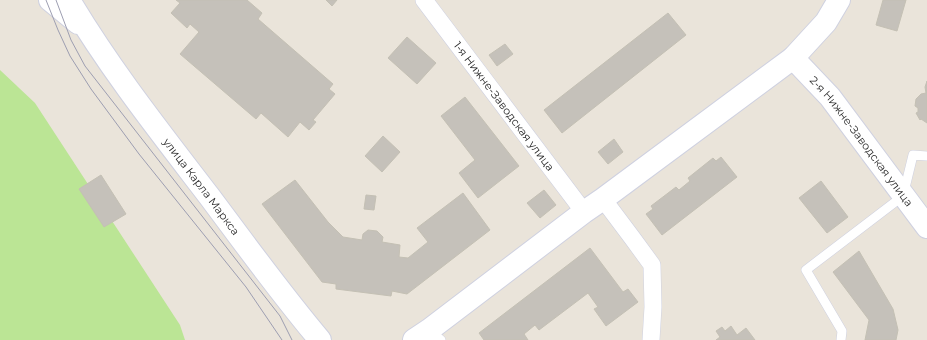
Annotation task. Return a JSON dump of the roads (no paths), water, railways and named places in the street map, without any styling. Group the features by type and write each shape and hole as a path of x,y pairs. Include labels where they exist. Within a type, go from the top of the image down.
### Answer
{"main road":[{"name":"улица Карла Маркса","path":"50,0 87,30"},
{"name":"улица Карла Маркса","path":"69,0 87,30 147,115 320,340"},
{"path":"428,337 584,212 793,58 826,22 839,0"},
{"name":"2-я Нижне-Заводская улица","path":"793,58 830,97 927,227"}],"street":[{"name":"1-я Нижне-Заводская улица","path":"424,0 584,212"},
{"path":"603,199 634,238 652,265 653,307 651,340"}],"lane":[{"path":"841,340 842,331 806,270 903,196 913,155 927,156"}],"tram line":[{"path":"46,0 70,56 91,89 139,154 246,287 282,340"},
{"path":"56,0 71,40 85,66 280,316 292,340"}]}
